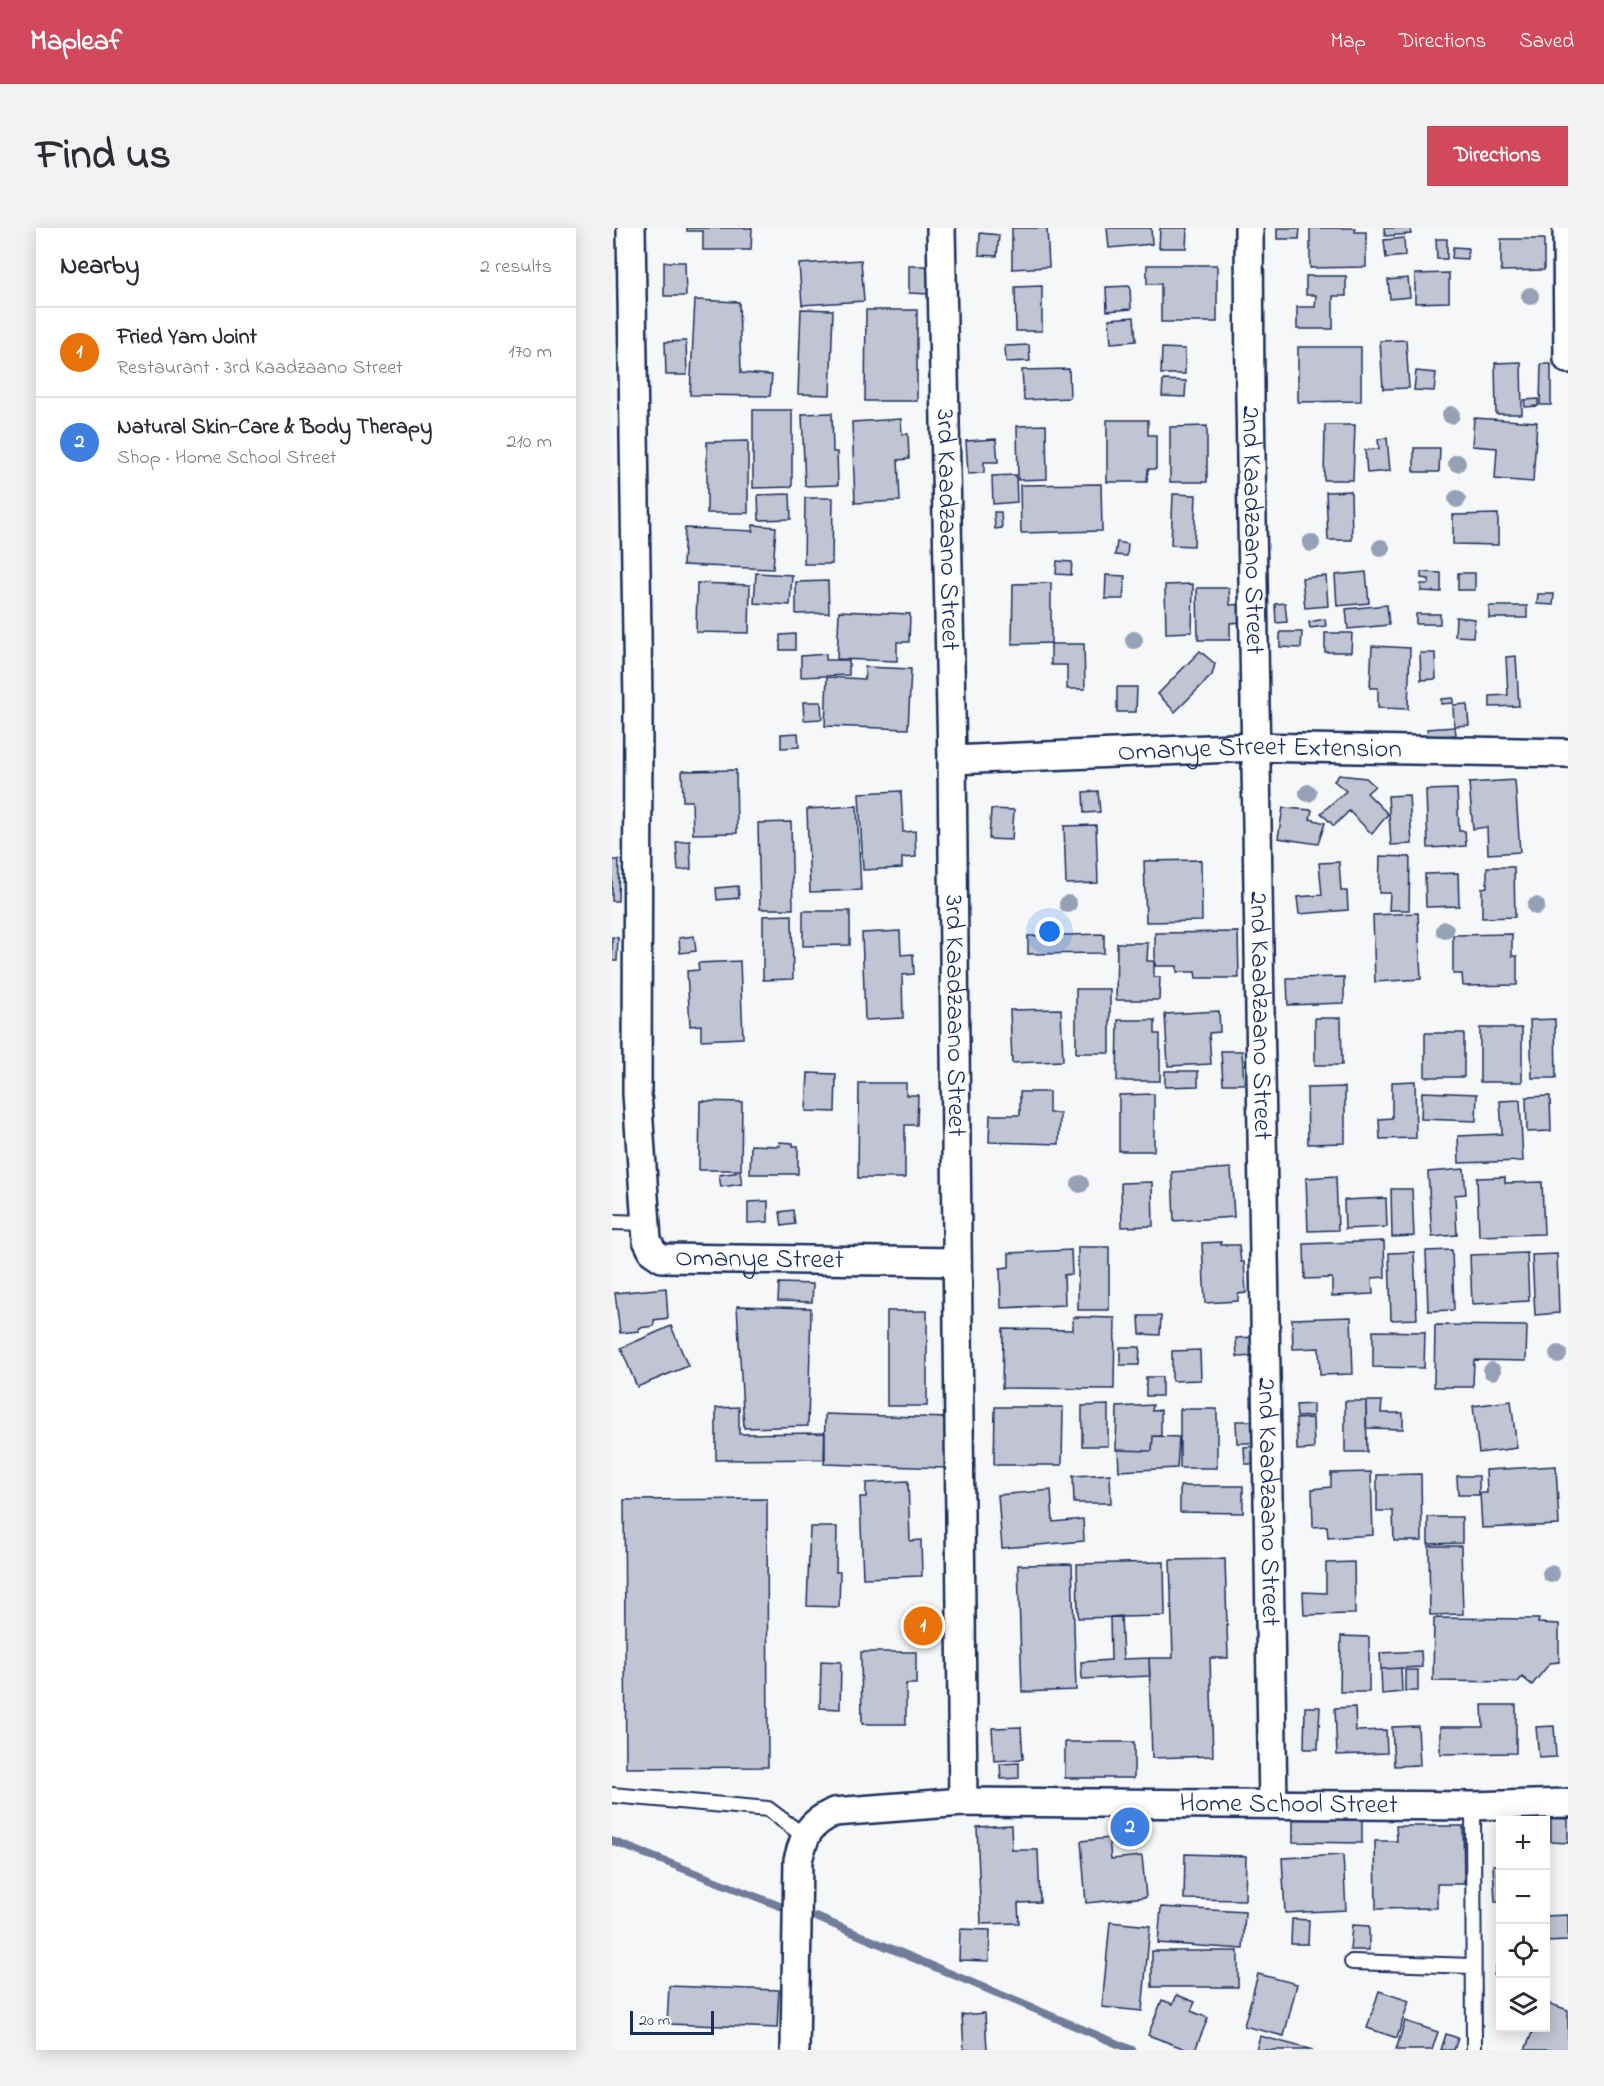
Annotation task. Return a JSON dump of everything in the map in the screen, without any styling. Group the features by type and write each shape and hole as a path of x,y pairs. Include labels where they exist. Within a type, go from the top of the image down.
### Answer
{"street":[{"name":"Omanye Street","path":"631,228 638,704 638,1093 647,1240 653,1251 662,1258 957,1262"},
{"name":"3rd Kaadzaano Street","path":"941,228 952,760 963,1802"},
{"name":"2nd Kaadzaano Street","path":"1249,228 1273,1804"},
{"path":"1567,228 1568,359"},
{"name":"Omanye Street Extension","path":"952,760 1256,747 1568,753"},
{"name":"Home School Street","path":"804,1836 819,1819 834,1812 963,1802 1473,1806 1568,1803"},
{"path":"795,2050 798,1860 804,1836"}],"lane":[{"path":"612,1222 646,1223"},
{"path":"612,1795 768,1809 804,1836"},
{"path":"1473,1806 1474,2050"},
{"path":"1352,1962 1473,1966"}],"building":[{"path":"687,228 752,228 751,250 703,250 703,231 687,231"},
{"path":"1012,228 1047,228 1049,267 1012,269"},
{"path":"1107,228 1151,228 1152,244 1109,248"},
{"path":"1160,228 1187,228 1186,248 1159,248"},
{"path":"1277,228 1300,228 1299,239 1277,239"},
{"path":"1310,228 1355,228 1355,232 1366,232 1366,267 1310,268"},
{"path":"1384,228 1410,228 1411,234 1385,236"},
{"path":"980,233 999,235 997,256 979,255"},
{"path":"1404,238 1405,256 1386,258 1384,240"},
{"path":"1436,239 1447,239 1447,259 1437,259"},
{"path":"1501,239 1544,239 1544,270 1501,271"},
{"path":"1453,247 1468,248 1467,259 1452,258"},
{"path":"861,260 864,301 802,305 799,264"},
{"path":"664,262 685,262 686,296 664,296"},
{"path":"1147,265 1217,265 1217,322 1161,322 1161,284 1147,284"},
{"path":"909,266 931,266 930,294 909,293"},
{"path":"1449,273 1449,302 1415,303 1415,274"},
{"path":"1306,276 1346,276 1346,296 1333,296 1333,329 1297,329 1297,307 1315,307 1316,295 1306,295"},
{"path":"1408,278 1410,297 1390,299 1388,280"},
{"path":"1042,286 1042,331 1016,331 1015,287"},
{"path":"1130,286 1131,309 1107,311 1106,287"},
{"path":"695,300 739,302 741,373 772,375 770,396 690,395"},
{"path":"801,309 833,310 830,395 798,394"},
{"path":"866,310 917,310 917,401 865,401"},
{"path":"1134,317 1136,341 1111,343 1109,319"},
{"path":"1406,340 1409,388 1383,389 1380,341"},
{"path":"686,341 687,375 666,375 665,342"},
{"path":"1029,345 1030,361 1006,362 1005,346"},
{"path":"1298,347 1361,347 1361,401 1298,402"},
{"path":"1162,348 1185,349 1185,374 1161,374"},
{"path":"1521,362 1522,414 1496,414 1495,363"},
{"path":"1541,364 1551,364 1551,405 1540,405"},
{"path":"1069,369 1070,398 1024,400 1022,370"},
{"path":"1416,371 1436,373 1434,391 1414,390"},
{"path":"1163,380 1186,381 1185,397 1162,396"},
{"path":"1538,399 1538,406 1525,407 1524,400"},
{"path":"753,410 792,410 792,487 753,488"},
{"path":"832,413 833,452 837,452 838,485 805,486 802,414"},
{"path":"1474,418 1537,422 1533,482 1495,479 1497,448 1472,446"},
{"path":"901,419 902,434 908,434 909,459 898,460 900,501 855,503 852,422"},
{"path":"1107,420 1148,420 1148,435 1156,435 1156,469 1148,469 1147,482 1107,482"},
{"path":"1046,425 1047,479 1018,480 1017,426"},
{"path":"1325,425 1355,425 1353,480 1324,480"},
{"path":"1207,426 1207,482 1170,482 1170,427"},
{"path":"1387,438 1390,471 1367,473 1365,450 1379,449 1378,439"},
{"path":"996,439 998,462 984,462 984,473 968,474 966,441"},
{"path":"748,441 748,513 707,513 707,442"},
{"path":"1414,448 1440,448 1439,472 1414,472"},
{"path":"1016,475 1017,502 993,504 992,476"},
{"path":"1101,484 1102,531 1021,533 1020,485"},
{"path":"1351,491 1352,540 1328,540 1326,492"},
{"path":"790,494 791,519 759,520 758,495"},
{"path":"1173,494 1196,495 1194,546 1171,545"},
{"path":"805,498 833,498 832,564 804,564"},
{"path":"994,512 1001,512 1002,528 995,529"},
{"path":"1498,514 1498,545 1453,544 1453,515"},
{"path":"753,525 776,527 773,569 683,565 685,528 753,531"},
{"path":"1117,542 1128,544 1127,556 1115,555"},
{"path":"1057,561 1072,562 1071,575 1056,574"},
{"path":"1366,572 1369,603 1337,606 1335,575"},
{"path":"1421,572 1441,573 1441,592 1421,591 1421,584 1429,584 1429,579 1421,578"},
{"path":"756,573 792,575 790,605 754,603"},
{"path":"1458,573 1475,573 1475,590 1458,590"},
{"path":"1106,575 1125,576 1123,599 1105,599"},
{"path":"1326,576 1328,606 1305,608 1302,578"},
{"path":"828,581 829,613 796,614 796,582"},
{"path":"697,583 750,585 749,633 696,632"},
{"path":"1051,583 1051,643 1012,644 1013,584"},
{"path":"1193,584 1192,632 1166,633 1165,585"},
{"path":"1197,588 1229,588 1230,605 1243,604 1243,622 1230,623 1230,640 1198,640"},
{"path":"1538,594 1554,594 1553,605 1537,604"},
{"path":"1285,603 1287,622 1276,623 1275,604"},
{"path":"1387,605 1389,625 1348,629 1346,609"},
{"path":"1489,606 1527,606 1527,618 1489,618"},
{"path":"839,611 910,614 909,642 897,642 897,661 837,659"},
{"path":"1416,614 1440,614 1440,624 1416,624"},
{"path":"1456,617 1475,619 1473,637 1455,636"},
{"path":"1325,619 1326,626 1310,628 1309,622"},
{"path":"1280,632 1302,632 1301,648 1280,647"},
{"path":"1325,633 1352,633 1351,652 1325,652"},
{"path":"795,634 795,650 780,650 780,635"},
{"path":"1051,644 1084,644 1085,689 1067,689 1067,665 1051,665"},
{"path":"1372,646 1410,648 1408,709 1378,708 1378,688 1370,688"},
{"path":"1200,651 1215,664 1212,675 1175,712 1158,694"},
{"path":"1420,653 1435,653 1436,679 1421,680"},
{"path":"826,654 826,660 849,660 849,675 801,677 801,656"},
{"path":"1516,656 1519,706 1490,707 1490,696 1508,695 1506,657"},
{"path":"865,667 911,669 908,729 825,726 827,677 865,679"},
{"path":"1117,687 1137,687 1136,712 1117,712"},
{"path":"1453,698 1453,703 1441,704 1441,699"},
{"path":"803,702 821,702 822,719 804,720"},
{"path":"1467,704 1469,725 1454,726 1453,705"},
{"path":"1455,727 1456,735 1428,737 1427,729"},
{"path":"798,733 799,747 781,748 781,734"},
{"path":"736,770 737,833 693,834 692,801 683,801 682,771"},
{"path":"1339,775 1366,778 1375,786 1367,793 1388,814 1372,834 1349,811 1334,826 1321,813 1346,791 1334,781"},
{"path":"1515,780 1520,852 1488,854 1487,827 1473,829 1469,783"},
{"path":"1457,789 1459,831 1465,831 1466,846 1428,848 1426,790"},
{"path":"901,791 903,832 915,831 916,857 902,858 902,868 863,870 859,793"},
{"path":"1098,791 1100,812 1084,813 1083,792"},
{"path":"1409,795 1412,844 1391,845 1388,796"},
{"path":"857,806 861,890 810,892 807,809"},
{"path":"1283,808 1312,810 1310,819 1325,823 1318,844 1278,838"},
{"path":"991,809 1014,810 1012,840 989,839"},
{"path":"791,822 793,909 760,909 758,823"},
{"path":"1096,825 1098,883 1066,884 1064,826"},
{"path":"690,841 691,869 678,870 676,842"},
{"path":"1380,856 1410,857 1409,910 1389,910 1390,893 1379,893"},
{"path":"612,860 619,860 618,901 612,901"},
{"path":"1201,860 1202,921 1146,922 1144,861"},
{"path":"1339,862 1341,891 1347,891 1348,910 1299,914 1297,897 1322,895 1319,863"},
{"path":"1487,867 1514,867 1515,917 1482,918 1482,888 1487,887"},
{"path":"1458,873 1459,906 1426,907 1425,874"},
{"path":"738,886 739,898 717,900 716,888"},
{"path":"803,911 850,911 850,945 803,946"},
{"path":"1418,913 1421,979 1375,982 1373,915"},
{"path":"792,915 793,979 763,980 763,916"},
{"path":"900,931 901,955 913,954 914,974 902,975 903,1018 865,1020 862,933"},
{"path":"1238,932 1239,978 1196,978 1195,972 1177,972 1177,966 1155,966 1155,933"},
{"path":"1104,934 1104,953 1028,954 1028,936"},
{"path":"1512,934 1512,956 1517,956 1517,985 1463,986 1462,974 1453,974 1453,935"},
{"path":"694,936 696,951 680,953 679,938"},
{"path":"612,937 618,938 617,961 612,961"},
{"path":"1117,943 1148,943 1147,961 1154,961 1154,977 1160,977 1159,1000 1116,1000"},
{"path":"740,961 743,1038 701,1040 701,1025 690,1026 687,971 699,970 698,963"},
{"path":"1344,977 1344,1003 1288,1005 1287,978"},
{"path":"1076,989 1110,989 1110,1053 1076,1053"},
{"path":"1061,1009 1063,1061 1012,1063 1010,1010"},
{"path":"1219,1011 1220,1032 1209,1033 1211,1064 1168,1066 1165,1014"},
{"path":"1315,1018 1341,1018 1342,1065 1315,1065"},
{"path":"1555,1019 1556,1078 1532,1078 1530,1020"},
{"path":"1118,1020 1155,1020 1155,1034 1160,1034 1160,1081 1117,1081"},
{"path":"1480,1028 1522,1028 1522,1082 1480,1082"},
{"path":"1425,1033 1464,1033 1464,1077 1425,1077"},
{"path":"1221,1051 1242,1051 1244,1084 1223,1084"},
{"path":"1165,1071 1198,1071 1198,1086 1165,1087"},
{"path":"808,1073 836,1074 835,1112 806,1111"},
{"path":"1415,1081 1416,1138 1380,1139 1379,1119 1392,1118 1392,1082"},
{"path":"859,1083 906,1083 906,1095 918,1095 917,1125 905,1125 905,1178 858,1178"},
{"path":"1345,1087 1345,1143 1308,1144 1307,1088"},
{"path":"1020,1092 1049,1092 1049,1113 1060,1113 1059,1144 989,1142 990,1115 1020,1115"},
{"path":"1422,1092 1477,1094 1476,1121 1421,1119"},
{"path":"1154,1094 1154,1151 1119,1151 1119,1095"},
{"path":"1550,1096 1551,1131 1527,1132 1526,1097"},
{"path":"1520,1100 1523,1161 1459,1163 1458,1136 1502,1134 1500,1101"},
{"path":"700,1101 742,1102 741,1170 699,1170"},
{"path":"779,1142 793,1143 793,1146 798,1146 798,1174 750,1174 751,1145 780,1146"},
{"path":"1231,1168 1234,1217 1174,1221 1172,1172"},
{"path":"1464,1169 1466,1194 1455,1195 1457,1235 1432,1237 1428,1172"},
{"path":"740,1172 742,1184 721,1187 719,1175"},
{"path":"1336,1176 1338,1230 1308,1231 1306,1178"},
{"path":"1505,1177 1505,1183 1542,1182 1544,1234 1479,1236 1477,1178"},
{"path":"1152,1182 1153,1226 1122,1227 1121,1183"},
{"path":"1391,1189 1412,1189 1414,1236 1392,1237"},
{"path":"1386,1198 1387,1227 1345,1229 1344,1200"},
{"path":"768,1201 768,1222 748,1223 748,1202"},
{"path":"793,1210 795,1224 782,1226 780,1212"},
{"path":"1384,1241 1385,1277 1372,1278 1373,1294 1332,1296 1332,1278 1305,1279 1304,1244"},
{"path":"1221,1242 1221,1245 1239,1245 1241,1262 1244,1262 1246,1293 1238,1294 1238,1301 1205,1303 1202,1243"},
{"path":"1078,1247 1109,1247 1109,1310 1078,1310"},
{"path":"1071,1250 1072,1274 1064,1275 1065,1305 1001,1308 1000,1268 1009,1267 1009,1253"},
{"path":"1452,1250 1454,1310 1428,1311 1426,1251"},
{"path":"1414,1252 1417,1319 1391,1320 1389,1253"},
{"path":"1527,1253 1529,1301 1472,1304 1470,1255"},
{"path":"1557,1254 1559,1313 1535,1315 1532,1255"},
{"path":"779,1283 813,1284 812,1302 778,1301"},
{"path":"666,1288 668,1318 654,1320 654,1326 639,1328 639,1331 620,1333 615,1293"},
{"path":"737,1306 811,1308 808,1426 744,1428"},
{"path":"887,1311 927,1311 927,1406 887,1406"},
{"path":"1139,1316 1161,1316 1160,1335 1140,1334"},
{"path":"1073,1317 1115,1318 1114,1389 1002,1388 1003,1329 1073,1330"},
{"path":"1351,1317 1353,1374 1320,1375 1319,1348 1293,1349 1292,1319"},
{"path":"1435,1325 1527,1326 1526,1361 1474,1360 1473,1387 1434,1387"},
{"path":"671,1326 688,1366 637,1387 621,1348"},
{"path":"1373,1331 1425,1332 1424,1368 1373,1367"},
{"path":"1256,1337 1257,1356 1237,1357 1236,1338"},
{"path":"1120,1347 1140,1347 1139,1365 1120,1365"},
{"path":"1200,1350 1201,1380 1172,1381 1172,1351"},
{"path":"1146,1377 1162,1377 1162,1396 1146,1396"},
{"path":"1345,1401 1366,1401 1367,1452 1345,1452"},
{"path":"1366,1401 1382,1401 1381,1413 1403,1413 1403,1429 1366,1428"},
{"path":"1511,1401 1517,1448 1479,1453 1473,1406"},
{"path":"1313,1404 1313,1416 1297,1417 1296,1405"},
{"path":"1108,1405 1108,1446 1082,1446 1082,1406"},
{"path":"1153,1405 1152,1411 1161,1410 1161,1436 1153,1436 1152,1451 1116,1450 1117,1407"},
{"path":"739,1407 739,1434 825,1433 825,1459 716,1460 716,1408"},
{"path":"995,1407 1063,1407 1062,1465 994,1465"},
{"path":"1180,1409 1217,1409 1217,1468 1180,1468"},
{"path":"825,1414 948,1418 946,1468 824,1464"},
{"path":"1313,1418 1314,1449 1297,1450 1296,1419"},
{"path":"1236,1421 1254,1421 1254,1443 1237,1443"},
{"path":"1153,1436 1179,1437 1177,1468 1119,1471 1118,1450 1152,1451"},
{"path":"1257,1446 1258,1464 1245,1464 1244,1447"},
{"path":"1556,1466 1559,1525 1482,1528 1480,1493 1487,1493 1486,1470"},
{"path":"1371,1472 1373,1535 1328,1538 1327,1526 1313,1527 1312,1489 1331,1487 1331,1473"},
{"path":"1110,1474 1111,1503 1074,1503 1073,1476"},
{"path":"1421,1474 1422,1541 1394,1541 1393,1511 1377,1511 1377,1475"},
{"path":"1457,1476 1479,1476 1479,1495 1458,1495"},
{"path":"908,1481 910,1541 921,1540 922,1576 863,1578 860,1497 866,1497 866,1483"},
{"path":"1180,1486 1243,1486 1243,1513 1180,1512"},
{"path":"1051,1490 1053,1522 1083,1519 1084,1541 1002,1548 998,1495"},
{"path":"767,1499 768,1767 626,1768 624,1500"},
{"path":"1428,1517 1462,1517 1462,1543 1428,1544"},
{"path":"810,1527 837,1527 836,1572 840,1572 839,1607 807,1606"},
{"path":"1429,1546 1461,1546 1463,1614 1430,1615"},
{"path":"1225,1559 1228,1658 1210,1658 1213,1756 1152,1758 1149,1658 1173,1658 1170,1560"},
{"path":"1164,1562 1165,1616 1078,1618 1077,1564"},
{"path":"1354,1562 1355,1614 1304,1615 1303,1592 1326,1593 1326,1563"},
{"path":"1072,1564 1076,1690 1022,1692 1018,1565"},
{"path":"1121,1616 1123,1659 1149,1658 1150,1676 1082,1679 1081,1662 1111,1660 1110,1617"},
{"path":"1434,1618 1539,1619 1538,1623 1559,1624 1559,1662 1550,1663 1532,1685 1522,1677 1518,1682 1433,1681"},
{"path":"1341,1636 1369,1637 1369,1692 1340,1692"},
{"path":"1421,1651 1422,1667 1381,1669 1380,1653"},
{"path":"861,1652 916,1652 916,1684 906,1684 906,1724 862,1724"},
{"path":"821,1661 841,1662 840,1709 820,1708"},
{"path":"1401,1668 1402,1692 1382,1694 1381,1669"},
{"path":"1405,1670 1418,1670 1418,1691 1405,1691"},
{"path":"1482,1705 1516,1705 1516,1753 1440,1754 1440,1727 1483,1727"},
{"path":"1305,1707 1320,1707 1318,1749 1304,1749"},
{"path":"1355,1707 1356,1731 1386,1730 1387,1753 1337,1755 1335,1708"},
{"path":"1418,1726 1420,1765 1394,1766 1392,1727"},
{"path":"1554,1726 1556,1757 1539,1758 1536,1727"},
{"path":"1021,1727 1023,1759 994,1761 992,1728"},
{"path":"1065,1742 1134,1742 1134,1778 1065,1778"},
{"path":"1019,1763 1019,1778 1001,1779 1000,1764"},
{"path":"1551,1818 1568,1819 1568,1843 1551,1842"},
{"path":"1293,1819 1362,1819 1362,1843 1293,1842"},
{"path":"1011,1825 1012,1850 1038,1850 1040,1902 1018,1903 1019,1923 981,1924 977,1827"},
{"path":"1396,1826 1463,1826 1464,1884 1437,1884 1437,1908 1376,1909 1375,1841 1397,1841"},
{"path":"1109,1838 1111,1859 1142,1856 1146,1897 1086,1903 1081,1841"},
{"path":"1185,1854 1246,1856 1245,1900 1184,1899"},
{"path":"1343,1855 1346,1910 1285,1913 1282,1858"},
{"path":"1493,1865 1496,1865 1495,1902"},
{"path":"1161,1907 1245,1912 1243,1949 1158,1943"},
{"path":"1568,1915 1568,1941 1550,1942 1550,1916"},
{"path":"1292,1919 1309,1920 1308,1944 1291,1944"},
{"path":"1110,1922 1150,1926 1142,2011 1102,2007"},
{"path":"1352,1925 1369,1926 1369,1950 1350,1950"},
{"path":"960,1929 990,1930 989,1961 959,1960"},
{"path":"1152,1951 1238,1951 1238,1987 1152,1987"},
{"path":"1258,1974 1297,1984 1284,2036 1244,2026"},
{"path":"669,1986 779,1990 777,2028 667,2024"},
{"path":"1379,1991 1409,2001 1397,2038 1367,2028"},
{"path":"1177,1995 1195,2002 1191,2011 1208,2018 1195,2050 1188,2050 1148,2035 1162,2000 1173,2004"},
{"path":"1550,2004 1568,2010 1568,2050 1525,2050 1532,2032 1550,2032"},
{"path":"985,2013 987,2050 964,2050 962,2015"},
{"path":"1405,2021 1438,2032 1432,2050 1396,2050"},
{"path":"1446,2034 1458,2038 1454,2050 1441,2050"},
{"path":"1260,2036 1313,2050 1256,2050"}],"waterway":[{"path":"612,1841 785,1908"},
{"path":"816,1917 1132,2050"}],"place":[{"name":"Fried Yam Joint","path":"923,1626"},
{"name":"Natural Skin-Care & Body Therapy","path":"1130,1827"}]}
